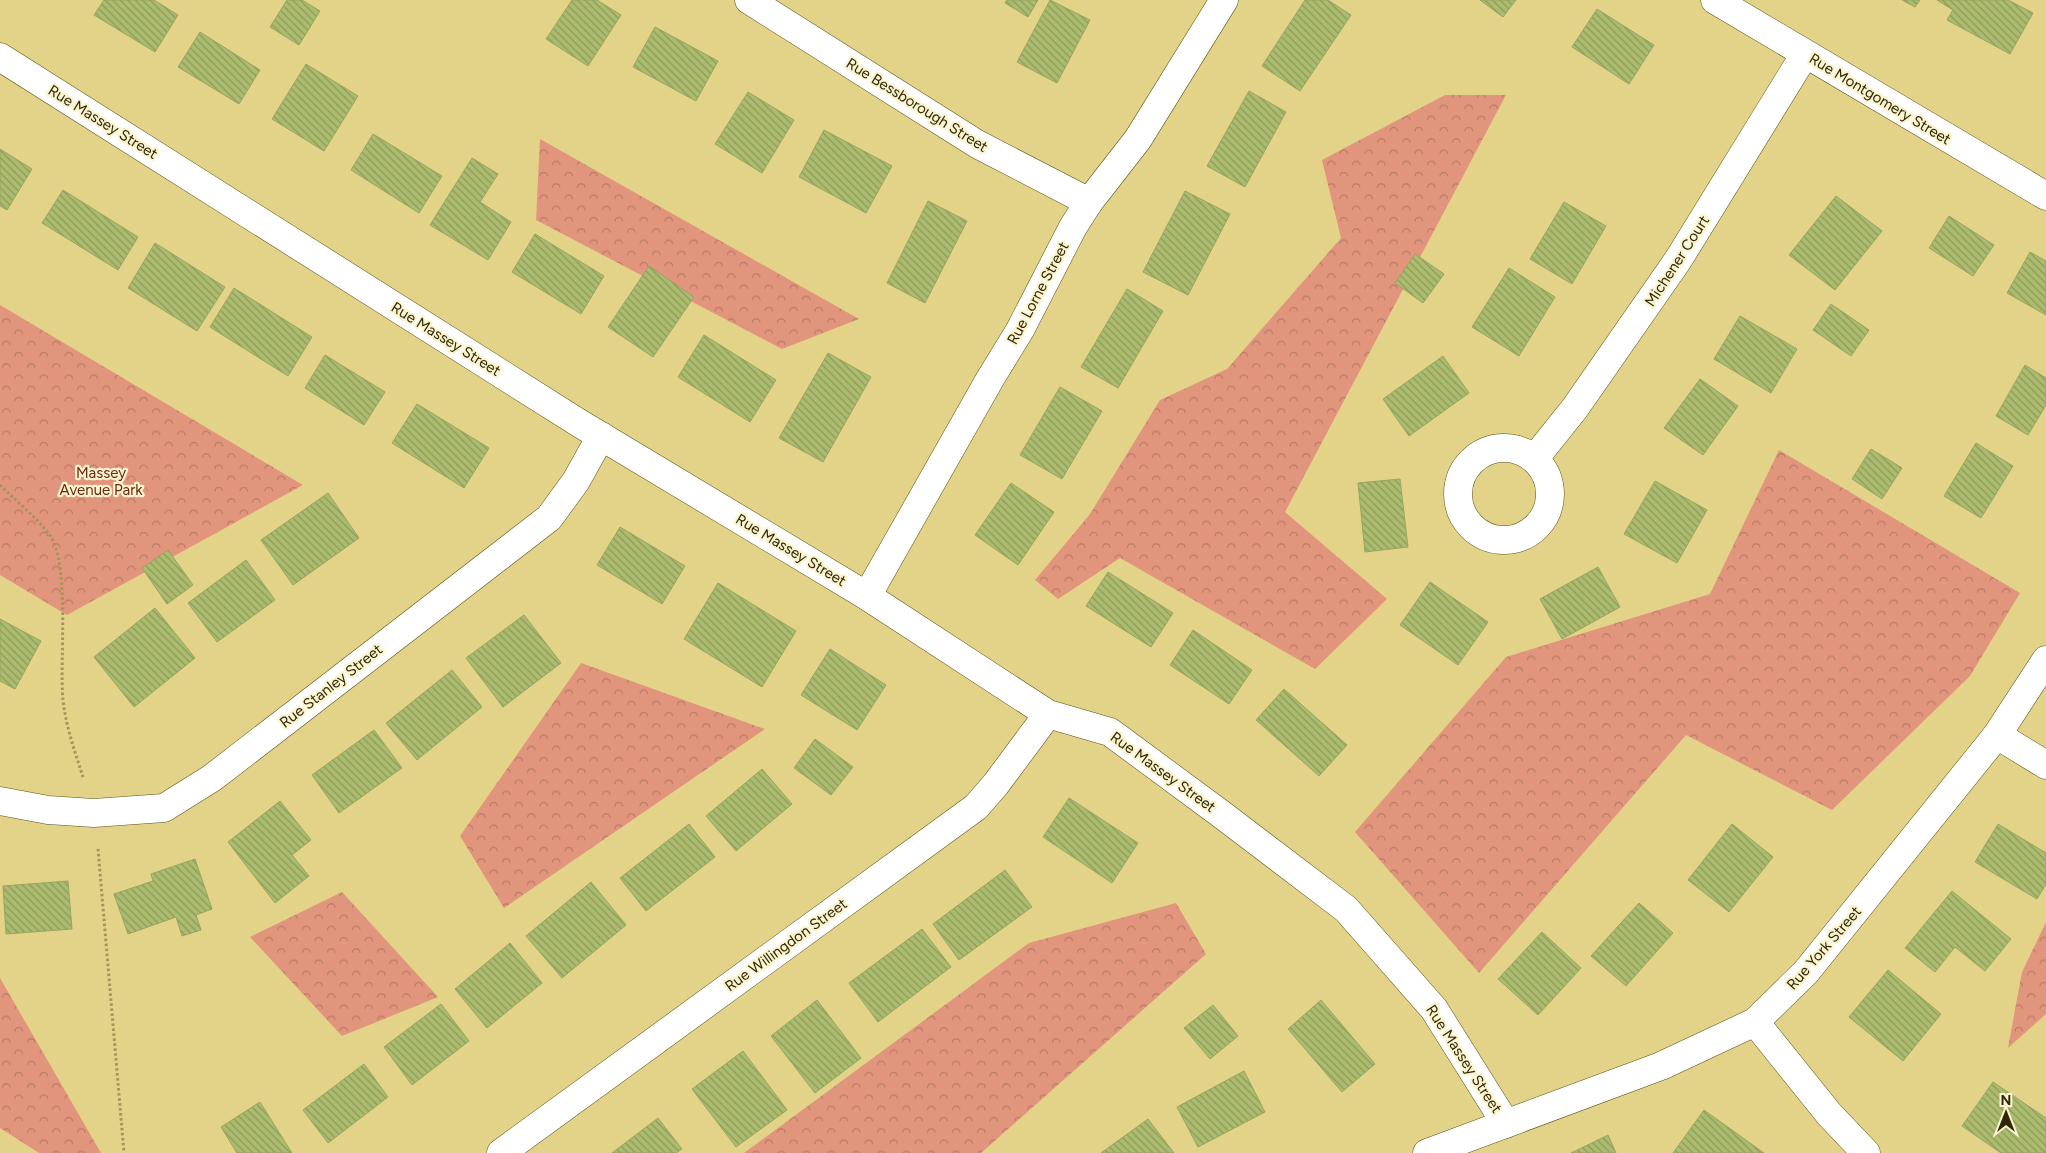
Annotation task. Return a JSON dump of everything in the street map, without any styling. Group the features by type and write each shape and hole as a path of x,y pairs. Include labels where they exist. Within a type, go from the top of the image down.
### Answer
{"street":[{"name":"Rue Bessborough Street","path":"748,0 978,144 1089,202"},
{"name":"Rue Lorne Street","path":"867,596 990,379 1020,330 1073,228 1089,202 1138,139 1224,0"},
{"name":"Rue Montgomery Street","path":"1715,0 2046,196"},
{"name":"Michener Court","path":"1534,458 1575,408 1678,260 1805,54"},
{"name":"Rue Massey Street","path":"0,57 601,436 867,596 1048,714 1110,732 1346,909 1434,1009 1506,1124"},
{"name":"Rue Stanley Street","path":"0,801 48,810 94,813 164,808 212,778 549,518 576,481 601,436"},
{"name":"Rue York Street","path":"1427,1153 1660,1066 1755,1022 1806,972 1997,735 2046,660"},
{"name":"Rue Willingdon Street","path":"502,1153 976,807 996,784 1048,714"},
{"path":"1997,735 2046,765"},
{"path":"1755,1022 1829,1114 1866,1153"}],"path":[{"path":"0,485 50,534 58,557 61,578 63,699 68,732 83,777"},
{"path":"98,849 124,1153"}],"green space":[{"path":"1445,95 1506,95 1285,512 1387,599 1315,669 1120,558 1058,599 1035,580 1090,514 1160,400 1227,369 1341,238 1322,160"},
{"path":"540,139 859,319 782,349 536,220"},
{"name":"Massey Avenue Park","path":"0,305 303,485 67,615 0,575"},
{"path":"1779,450 2020,593 1970,676 1832,810 1686,735 1479,973 1355,832 1506,657 1710,594"},
{"path":"581,663 765,729 504,908 460,836"},
{"path":"342,892 438,997 342,1036 250,937"},
{"path":"1176,903 1206,954 981,1153 744,1153 1029,943"},
{"path":"2046,922 2046,1014 2008,1048 2022,972"},
{"path":"0,978 101,1153 39,1153 0,1128"}],"building":[{"path":"104,0 154,0 178,15 155,52 94,15"},
{"path":"287,0 302,0 320,11 299,45 270,27"},
{"path":"572,0 597,0 621,15 588,66 546,39"},
{"path":"1007,0 1038,0 1028,17 1005,3"},
{"path":"1050,0 1090,20 1057,83 1017,62"},
{"path":"1305,0 1328,0 1351,15 1300,91 1262,66"},
{"path":"1480,0 1516,0 1503,17"},
{"path":"1902,0 1920,0 1915,7"},
{"path":"1937,0 2008,0 2033,13 2010,54 1947,20 1953,10"},
{"path":"1597,9 1654,45 1629,84 1572,47"},
{"path":"655,27 718,61 696,101 633,67"},
{"path":"200,32 260,70 239,104 178,67"},
{"path":"306,64 358,96 324,151 272,119"},
{"path":"1249,91 1286,112 1245,187 1207,166"},
{"path":"748,92 794,120 762,173 715,144"},
{"path":"824,130 892,166 866,213 799,177"},
{"path":"373,134 442,176 419,213 351,170"},
{"path":"0,149 32,169 7,210 0,206"},
{"path":"472,158 498,174 480,202 511,222 488,260 430,225"},
{"path":"63,190 138,237 118,270 42,223"},
{"path":"1185,191 1230,214 1188,295 1143,272"},
{"path":"1836,196 1882,231 1835,290 1789,255"},
{"path":"928,201 967,221 925,303 887,283"},
{"path":"1564,202 1606,226 1572,284 1530,259"},
{"path":"1949,216 1994,245 1973,276 1929,248"},
{"path":"535,234 604,276 581,314 512,272"},
{"path":"155,243 225,287 197,331 128,288"},
{"path":"2030,252 2046,261 2046,315 2007,293"},
{"path":"1415,254 1444,274 1423,303 1395,283"},
{"path":"649,266 694,297 653,357 608,327"},
{"path":"1509,268 1555,297 1519,356 1472,327"},
{"path":"234,288 312,337 288,376 210,327"},
{"path":"1127,289 1163,311 1118,388 1081,367"},
{"path":"1831,304 1869,330 1851,356 1813,330"},
{"path":"1740,316 1797,349 1771,393 1714,359"},
{"path":"704,335 776,380 750,422 678,377"},
{"path":"828,353 871,377 823,462 779,438"},
{"path":"325,355 385,392 364,425 305,388"},
{"path":"1443,356 1469,393 1409,436 1383,399"},
{"path":"2025,365 2046,378 2046,405 2028,435 1996,416"},
{"path":"1700,379 1738,406 1703,455 1664,428"},
{"path":"1060,387 1102,411 1062,479 1020,455"},
{"path":"417,404 489,448 464,488 392,443"},
{"path":"1976,443 2013,466 1981,518 1944,496"},
{"path":"1871,449 1902,468 1882,499 1852,479"},
{"path":"1400,479 1408,547 1365,552 1358,483"},
{"path":"1655,481 1707,510 1677,563 1624,534"},
{"path":"1011,483 1054,512 1018,565 975,535"},
{"path":"328,493 359,538 293,585 261,540"},
{"path":"620,527 685,566 662,604 597,565"},
{"path":"168,550 193,585 167,604 142,568"},
{"path":"246,560 275,600 217,642 188,603"},
{"path":"1598,567 1620,607 1562,639 1540,599"},
{"path":"1108,572 1173,613 1151,647 1086,606"},
{"path":"1430,582 1488,622 1458,665 1400,625"},
{"path":"718,583 796,631 762,687 684,639"},
{"path":"155,608 195,658 134,707 94,657"},
{"path":"524,615 561,663 503,707 466,658"},
{"path":"0,619 41,641 15,689 0,681"},
{"path":"1193,630 1252,670 1229,704 1170,665"},
{"path":"830,649 886,685 857,730 801,695"},
{"path":"452,670 482,707 417,760 386,723"},
{"path":"1284,689 1347,745 1319,776 1256,720"},
{"path":"374,730 402,768 339,813 312,775"},
{"path":"815,739 853,767 831,795 794,768"},
{"path":"762,769 792,804 736,851 706,816"},
{"path":"1069,798 1138,843 1112,883 1043,837"},
{"path":"280,801 311,840 292,855 309,876 275,903 228,842"},
{"path":"689,824 715,857 646,911 620,878"},
{"path":"1732,824 1773,857 1729,912 1688,880"},
{"path":"1998,824 2046,853 2046,884 2037,899 1975,862"},
{"path":"195,859 212,909 196,915 201,930 182,936 176,917 128,934 114,894 153,881 151,874"},
{"path":"1005,870 1032,907 959,960 933,924"},
{"path":"68,881 72,929 6,934 3,886"},
{"path":"591,882 626,925 562,978 526,936"},
{"path":"1952,891 2011,939 1985,971 1955,947 1935,972 1905,948"},
{"path":"1639,903 1673,933 1626,986 1591,956"},
{"path":"922,929 951,967 878,1022 849,983"},
{"path":"1542,932 1581,968 1538,1015 1498,979"},
{"path":"510,943 542,983 487,1028 455,989"},
{"path":"1888,970 1941,1014 1903,1061 1849,1017"},
{"path":"817,1000 861,1058 815,1093 771,1036"},
{"path":"1321,1000 1375,1064 1342,1092 1288,1029"},
{"path":"441,1004 469,1041 412,1085 384,1047"},
{"path":"1213,1005 1238,1036 1210,1059 1184,1028"},
{"path":"743,1051 787,1110 736,1147 692,1089"},
{"path":"364,1064 388,1097 328,1143 303,1110"},
{"path":"1244,1071 1265,1112 1198,1147 1177,1107"},
{"path":"1993,1082 2046,1118 2046,1153 2001,1153 1962,1126"},
{"path":"260,1102 292,1153 237,1153 221,1127"},
{"path":"1704,1110 1764,1153 1673,1153"},
{"path":"658,1118 682,1149 676,1153 612,1153"},
{"path":"1148,1119 1174,1153 1101,1153"},
{"path":"1608,1135 1616,1153 1571,1153"}]}
